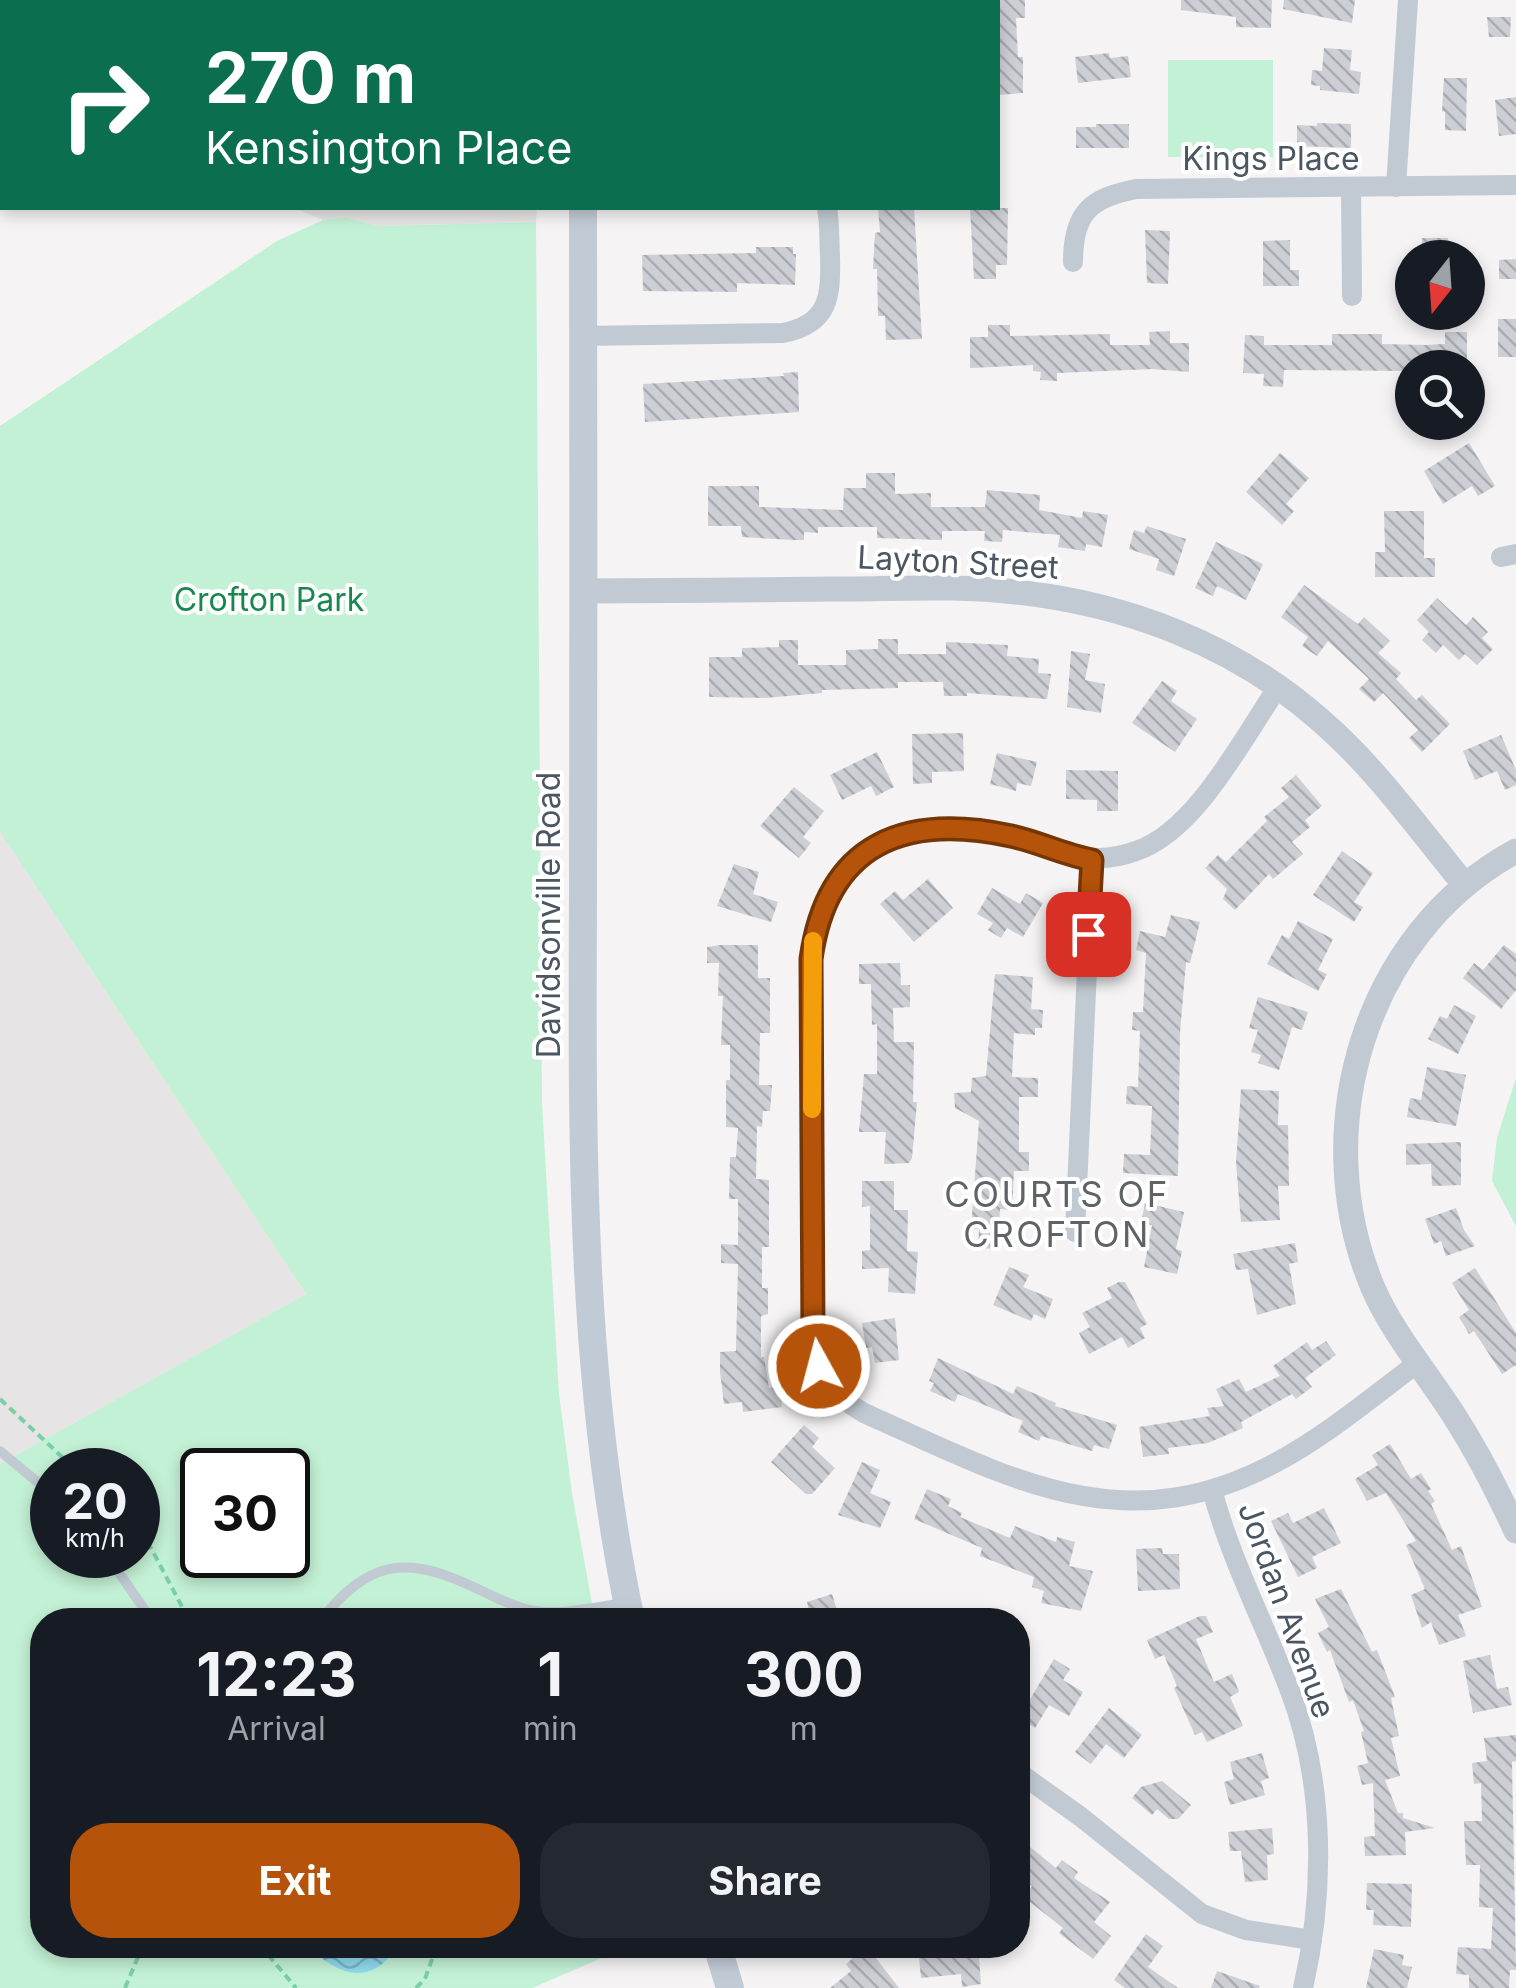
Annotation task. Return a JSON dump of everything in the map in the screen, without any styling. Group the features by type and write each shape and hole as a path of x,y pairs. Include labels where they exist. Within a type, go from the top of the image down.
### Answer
{"main road":[{"name":"Davidsonville Road","path":"583,210 582,1104 586,1259 594,1380 629,1608"},
{"path":"721,1958 730,1988"}],"street":[{"path":"1396,187 1408,0"},
{"name":"Kings Place","path":"1073,262 1073,239 1086,211 1112,194 1136,189 1516,185"},
{"path":"1351,188 1352,296"},
{"path":"583,336 800,330 820,316 829,292 827,210"},
{"name":"Layton Street","path":"584,591 1014,591 1085,603 1188,635 1278,687 1318,718 1362,760 1464,884"},
{"path":"1278,687 1192,812 1174,830 1136,852 1092,860 1016,837 969,828 936,828 901,834 872,848 843,872 816,924 811,959 813,1336 819,1366 827,1385 864,1414 1004,1475 1087,1500 1122,1502 1172,1498 1249,1477 1280,1462 1419,1362"},
{"path":"1516,851 1464,884 1401,958 1375,1005 1355,1064 1345,1119 1345,1168 1360,1254 1390,1321 1496,1487 1516,1531"},
{"path":"1074,1232 1092,860"},
{"name":"Jordan Avenue","path":"1212,1490 1226,1543 1292,1694 1303,1736 1318,1833 1312,1940 1303,1988"},
{"path":"1030,1781 1202,1914 1246,1930 1312,1940"}],"lane":[{"path":"0,1451 30,1476"},
{"path":"332,1608 354,1583 374,1572 416,1568 446,1574 523,1608"},
{"path":"123,1578 143,1608"}],"path":[{"path":"0,1398 53,1448"},
{"path":"160,1565 184,1608"},
{"path":"125,1988 138,1958"},
{"path":"271,1958 296,1988"},
{"path":"416,1988 425,1978 432,1958"}],"shaded area":[{"path":"299,210 537,210 536,222 377,226 344,217 323,220"},
{"path":"0,832 306,1294 0,1464"}],"green space":[{"path":"1168,60 1273,60 1273,157 1168,157"},
{"name":"Crofton Park","path":"344,217 377,226 536,222 542,1104 559,1394 593,1608 30,1608 30,1958 602,1958 532,1988 0,1988 0,1464 306,1294 0,832 0,426 277,241 323,220"},
{"path":"1516,1078 1516,1226 1492,1181 1497,1138"}],"water":[{"path":"321,1958 389,1958 366,1972 354,1973"}],"building":[{"path":"1000,0 1025,0 1025,18 1016,18 1018,57 1023,57 1023,93 1000,95"},
{"path":"1181,0 1272,0 1271,28 1236,27 1236,17 1181,10"},
{"path":"1284,0 1355,0 1352,23 1283,9"},
{"path":"1487,17 1511,17 1510,37 1489,37"},
{"path":"1324,48 1352,50 1350,70 1361,72 1359,94 1320,90 1320,86 1311,85 1312,70 1322,71"},
{"path":"1109,53 1110,58 1128,56 1131,77 1078,83 1075,57"},
{"path":"1444,78 1467,78 1466,131 1445,130"},
{"path":"1516,97 1516,134 1499,136 1495,100"},
{"path":"1129,124 1129,148 1076,148 1076,127"},
{"path":"1351,124 1351,148 1297,146 1297,125"},
{"path":"1008,208 1007,265 996,265 996,279 974,279 970,210"},
{"path":"878,210 914,210 922,339 886,340 885,316 878,316 877,269 873,269 875,233 880,232"},
{"path":"1145,230 1170,231 1168,284 1147,283"},
{"path":"1290,240 1290,270 1299,270 1299,286 1263,286 1263,241"},
{"path":"756,247 793,247 795,285 737,283 737,292 643,291 642,255 756,253"},
{"path":"1516,259 1516,279 1499,279 1499,260"},
{"path":"1498,319 1516,319 1516,357 1498,357"},
{"path":"988,325 1010,325 1010,336 1110,334 1110,345 1150,345 1149,332 1170,331 1170,343 1189,343 1189,372 1152,369 1057,373 1057,381 1040,380 1041,372 1033,371 1033,365 970,368 970,337 988,337"},
{"path":"1445,332 1467,332 1467,350 1395,350 1395,371 1284,370 1283,387 1263,386 1264,374 1243,373 1245,335 1264,336 1264,345 1332,345 1332,334 1382,334 1382,344 1445,344"},
{"path":"798,372 799,412 645,422 643,384"},
{"path":"1469,443 1495,486 1478,496 1472,486 1443,504 1424,471"},
{"path":"1280,453 1309,478 1286,504 1294,511 1282,525 1246,492"},
{"path":"866,473 895,473 895,494 931,493 931,507 985,507 987,490 1040,495 1039,510 1082,518 1083,511 1108,515 1102,547 1086,544 1085,551 1058,547 1060,535 1003,530 1002,542 984,541 985,531 942,531 942,540 877,538 877,527 818,527 818,533 804,532 804,540 793,540 742,537 741,526 708,526 708,486 759,486 759,507 843,510 844,488 866,488"},
{"path":"1384,511 1424,511 1424,558 1435,558 1435,577 1375,577 1375,552 1385,552"},
{"path":"1147,526 1186,539 1174,576 1156,570 1159,559 1129,549 1134,530 1144,533"},
{"path":"1216,542 1263,564 1246,600 1217,586 1213,596 1195,588"},
{"path":"1304,585 1358,624 1364,617 1390,641 1378,653 1401,673 1396,679 1416,700 1422,695 1450,724 1422,752 1409,738 1418,730 1383,693 1374,702 1359,689 1369,679 1328,641 1317,656 1302,646 1308,637 1281,617"},
{"path":"1437,598 1466,625 1473,617 1488,632 1482,638 1493,649 1477,665 1465,654 1459,660 1443,645 1436,653 1422,640 1429,632 1417,620"},
{"path":"878,639 898,639 898,654 946,654 946,642 1008,645 1007,656 1039,659 1038,673 1051,674 1047,699 967,693 944,696 943,682 898,682 898,688 822,690 765,698 709,697 709,657 742,657 742,648 779,647 779,640 798,640 798,665 846,665 846,650 878,649"},
{"path":"1071,651 1090,654 1085,680 1105,684 1101,713 1067,707"},
{"path":"1162,681 1177,691 1171,701 1197,719 1175,752 1132,723"},
{"path":"963,733 964,771 932,772 932,783 913,784 912,734"},
{"path":"1501,735 1516,770 1516,785 1505,790 1497,771 1475,780 1463,751"},
{"path":"877,752 894,787 876,796 871,786 842,800 830,775"},
{"path":"997,753 1037,762 1031,786 1017,783 1016,791 990,784"},
{"path":"1066,770 1118,771 1118,811 1097,811 1097,800 1066,799"},
{"path":"1296,775 1322,806 1305,820 1310,827 1292,842 1303,854 1273,879 1269,874 1235,910 1223,899 1227,889 1205,868 1218,855 1226,862 1267,821 1264,817 1289,797 1281,788"},
{"path":"794,787 824,811 803,837 811,843 799,858 760,826"},
{"path":"1342,851 1373,873 1354,902 1363,907 1354,922 1313,895"},
{"path":"734,864 759,872 753,894 778,902 771,922 717,906"},
{"path":"928,879 953,908 914,942 880,904 895,891 903,900"},
{"path":"992,888 1020,904 1026,893 1043,903 1023,937 1007,928 1001,938 988,930 993,923 977,914"},
{"path":"1171,915 1200,922 1190,963 1186,962 1180,1033 1178,1176 1123,1173 1124,1154 1150,1155 1152,1106 1126,1104 1127,1086 1138,1087 1140,1031 1132,1030 1133,1012 1143,1012 1146,953 1136,950 1140,931 1165,937"},
{"path":"1298,921 1333,939 1318,970 1327,974 1318,991 1267,964 1282,935 1289,939"},
{"path":"758,945 758,978 770,978 770,1033 760,1033 759,1085 772,1085 770,1111 763,1111 762,1127 757,1126 756,1179 769,1180 769,1247 762,1247 762,1288 768,1288 768,1314 761,1316 761,1357 769,1388 780,1387 782,1407 743,1412 742,1402 724,1404 720,1372 720,1352 736,1351 738,1264 721,1263 721,1244 738,1245 738,1199 729,1199 730,1157 736,1157 738,1128 726,1127 730,1045 721,1045 723,996 718,996 719,963 707,963 707,947"},
{"path":"1504,945 1516,954 1516,990 1501,1009 1463,978 1474,963 1483,970"},
{"path":"900,963 901,985 910,985 910,1007 893,1008 894,1042 914,1042 913,1102 917,1102 912,1158 909,1163 884,1164 886,1132 859,1132 864,1074 877,1074 877,1024 872,1025 871,984 859,984 859,964"},
{"path":"995,974 1033,977 1031,1009 1043,1010 1042,1028 1035,1028 1035,1035 1014,1033 1012,1077 1038,1078 1038,1097 1019,1097 1019,1152 1029,1152 1029,1171 1014,1171 1012,1210 1000,1209 998,1249 978,1248 979,1229 971,1229 979,1121 955,1108 954,1093 971,1092 972,1078 986,1076"},
{"path":"1258,997 1308,1012 1302,1030 1292,1027 1279,1070 1258,1063 1261,1055 1251,1052 1258,1030 1249,1028"},
{"path":"1454,1005 1476,1016 1458,1054 1428,1039 1440,1016 1447,1019"},
{"path":"1427,1067 1466,1075 1456,1126 1407,1117 1410,1098 1421,1100"},
{"path":"1241,1089 1279,1091 1278,1125 1288,1125 1289,1186 1278,1186 1280,1220 1241,1222 1236,1163"},
{"path":"1461,1142 1461,1185 1432,1186 1431,1164 1406,1165 1406,1144"},
{"path":"862,1181 894,1181 894,1210 908,1210 907,1251 918,1252 915,1294 888,1292 889,1268 862,1269 862,1251 870,1250 870,1206 862,1207"},
{"path":"1145,1203 1184,1212 1176,1249 1182,1251 1177,1274 1144,1267 1152,1225 1141,1223"},
{"path":"1456,1208 1475,1246 1446,1256 1441,1241 1434,1244 1425,1219"},
{"path":"1295,1243 1298,1262 1289,1264 1296,1304 1257,1315 1248,1269 1236,1270 1233,1254"},
{"path":"1009,1267 1029,1275 1023,1287 1053,1299 1045,1319 1034,1314 1031,1321 993,1305"},
{"path":"1475,1268 1516,1333 1516,1365 1502,1374 1474,1331 1469,1334 1459,1317 1469,1310 1452,1283"},
{"path":"1125,1282 1147,1324 1140,1328 1145,1338 1128,1348 1122,1337 1089,1354 1079,1333 1090,1327 1082,1313 1112,1298 1107,1288"},
{"path":"895,1318 899,1360 875,1363 872,1347 866,1348 862,1323"},
{"path":"1326,1341 1336,1355 1305,1378 1312,1387 1296,1399 1292,1394 1241,1422 1243,1428 1208,1443 1168,1448 1169,1454 1143,1457 1139,1427 1210,1416 1207,1408 1224,1406 1216,1389 1239,1379 1246,1392 1280,1376 1273,1366 1307,1342 1312,1350"},
{"path":"938,1358 1013,1394 1017,1386 1056,1403 1055,1406 1117,1425 1109,1449 1094,1445 1092,1451 1041,1436 1039,1441 1018,1432 1023,1421 958,1394 955,1402 930,1391 934,1383 929,1381"},
{"path":"804,1425 819,1438 812,1447 835,1468 812,1494 806,1494 771,1462"},
{"path":"1390,1444 1411,1479 1421,1473 1431,1489 1428,1491 1435,1501 1431,1504 1452,1550 1461,1546 1482,1607 1458,1615 1466,1636 1439,1645 1431,1622 1422,1628 1411,1595 1425,1589 1406,1545 1416,1541 1386,1493 1367,1501 1355,1479 1378,1465 1372,1455"},
{"path":"862,1462 880,1470 870,1493 891,1502 880,1528 838,1515"},
{"path":"927,1489 951,1499 948,1506 962,1513 960,1517 1010,1538 1015,1526 1056,1542 1057,1537 1075,1542 1069,1566 1093,1571 1081,1611 1041,1603 1044,1591 1032,1587 1034,1577 980,1556 982,1548 914,1519"},
{"path":"1324,1508 1341,1543 1312,1557 1317,1568 1298,1577 1271,1521 1288,1513 1293,1523"},
{"path":"1162,1548 1163,1554 1179,1554 1180,1589 1138,1591 1136,1549"},
{"path":"1341,1589 1372,1652 1377,1650 1395,1697 1391,1698 1399,1736 1391,1738 1400,1776 1385,1780 1403,1818 1435,1828 1405,1832 1406,1855 1365,1856 1364,1837 1375,1836 1373,1783 1362,1785 1357,1766 1368,1763 1361,1732 1364,1731 1330,1650 1327,1652 1318,1633 1329,1627 1315,1599"},
{"path":"832,1594 836,1608 808,1608 807,1602"},
{"path":"1206,1616 1213,1632 1196,1639 1214,1682 1232,1674 1239,1692 1230,1697 1243,1726 1207,1742 1202,1732 1195,1735 1164,1655 1155,1659 1147,1640"},
{"path":"1490,1655 1497,1689 1508,1687 1512,1705 1473,1713 1463,1661"},
{"path":"1054,1659 1070,1669 1063,1680 1083,1692 1069,1716 1049,1705 1035,1728 1030,1725 1030,1699"},
{"path":"1109,1708 1142,1735 1124,1758 1106,1744 1091,1764 1075,1752"},
{"path":"1516,1735 1516,1761 1512,1762 1516,1970 1510,1970 1509,1988 1469,1988 1469,1975 1456,1974 1458,1947 1491,1949 1493,1908 1479,1907 1480,1865 1466,1865 1464,1821 1482,1821 1481,1783 1474,1784 1472,1763 1487,1761 1484,1738"},
{"path":"1262,1753 1269,1778 1261,1781 1265,1795 1230,1805 1224,1782 1234,1779 1230,1762"},
{"path":"1162,1781 1191,1805 1178,1819 1169,1819 1157,1809 1152,1815 1132,1798 1141,1787"},
{"path":"1272,1828 1274,1854 1267,1855 1268,1880 1245,1882 1241,1851 1230,1851 1228,1832"},
{"path":"1030,1847 1056,1868 1062,1860 1078,1872 1074,1878 1110,1902 1094,1922 1111,1936 1093,1959 1059,1933 1063,1928 1030,1902"},
{"path":"1367,1883 1412,1884 1411,1927 1373,1925 1374,1910 1366,1910"},
{"path":"1146,1934 1163,1946 1148,1967 1178,1988 1125,1988 1114,1980"},
{"path":"1374,1949 1404,1955 1402,1965 1412,1967 1407,1988 1366,1988"},
{"path":"853,1958 876,1958 899,1988 830,1988 851,1971 846,1964"},
{"path":"919,1958 979,1958 981,1984 962,1987 961,1974 921,1978"},
{"path":"1217,1971 1260,1986 1211,1988"}],"slow traffic":[{"path":"812,1109 813,941"}],"district":[{"name":"COURTS OF CROFTON","path":"1057,1214"}],"route":[{"path":"819,1366 813,1336 811,959 816,924 843,872 872,848 901,834 969,828 1016,837 1092,860 1088,934"}]}
